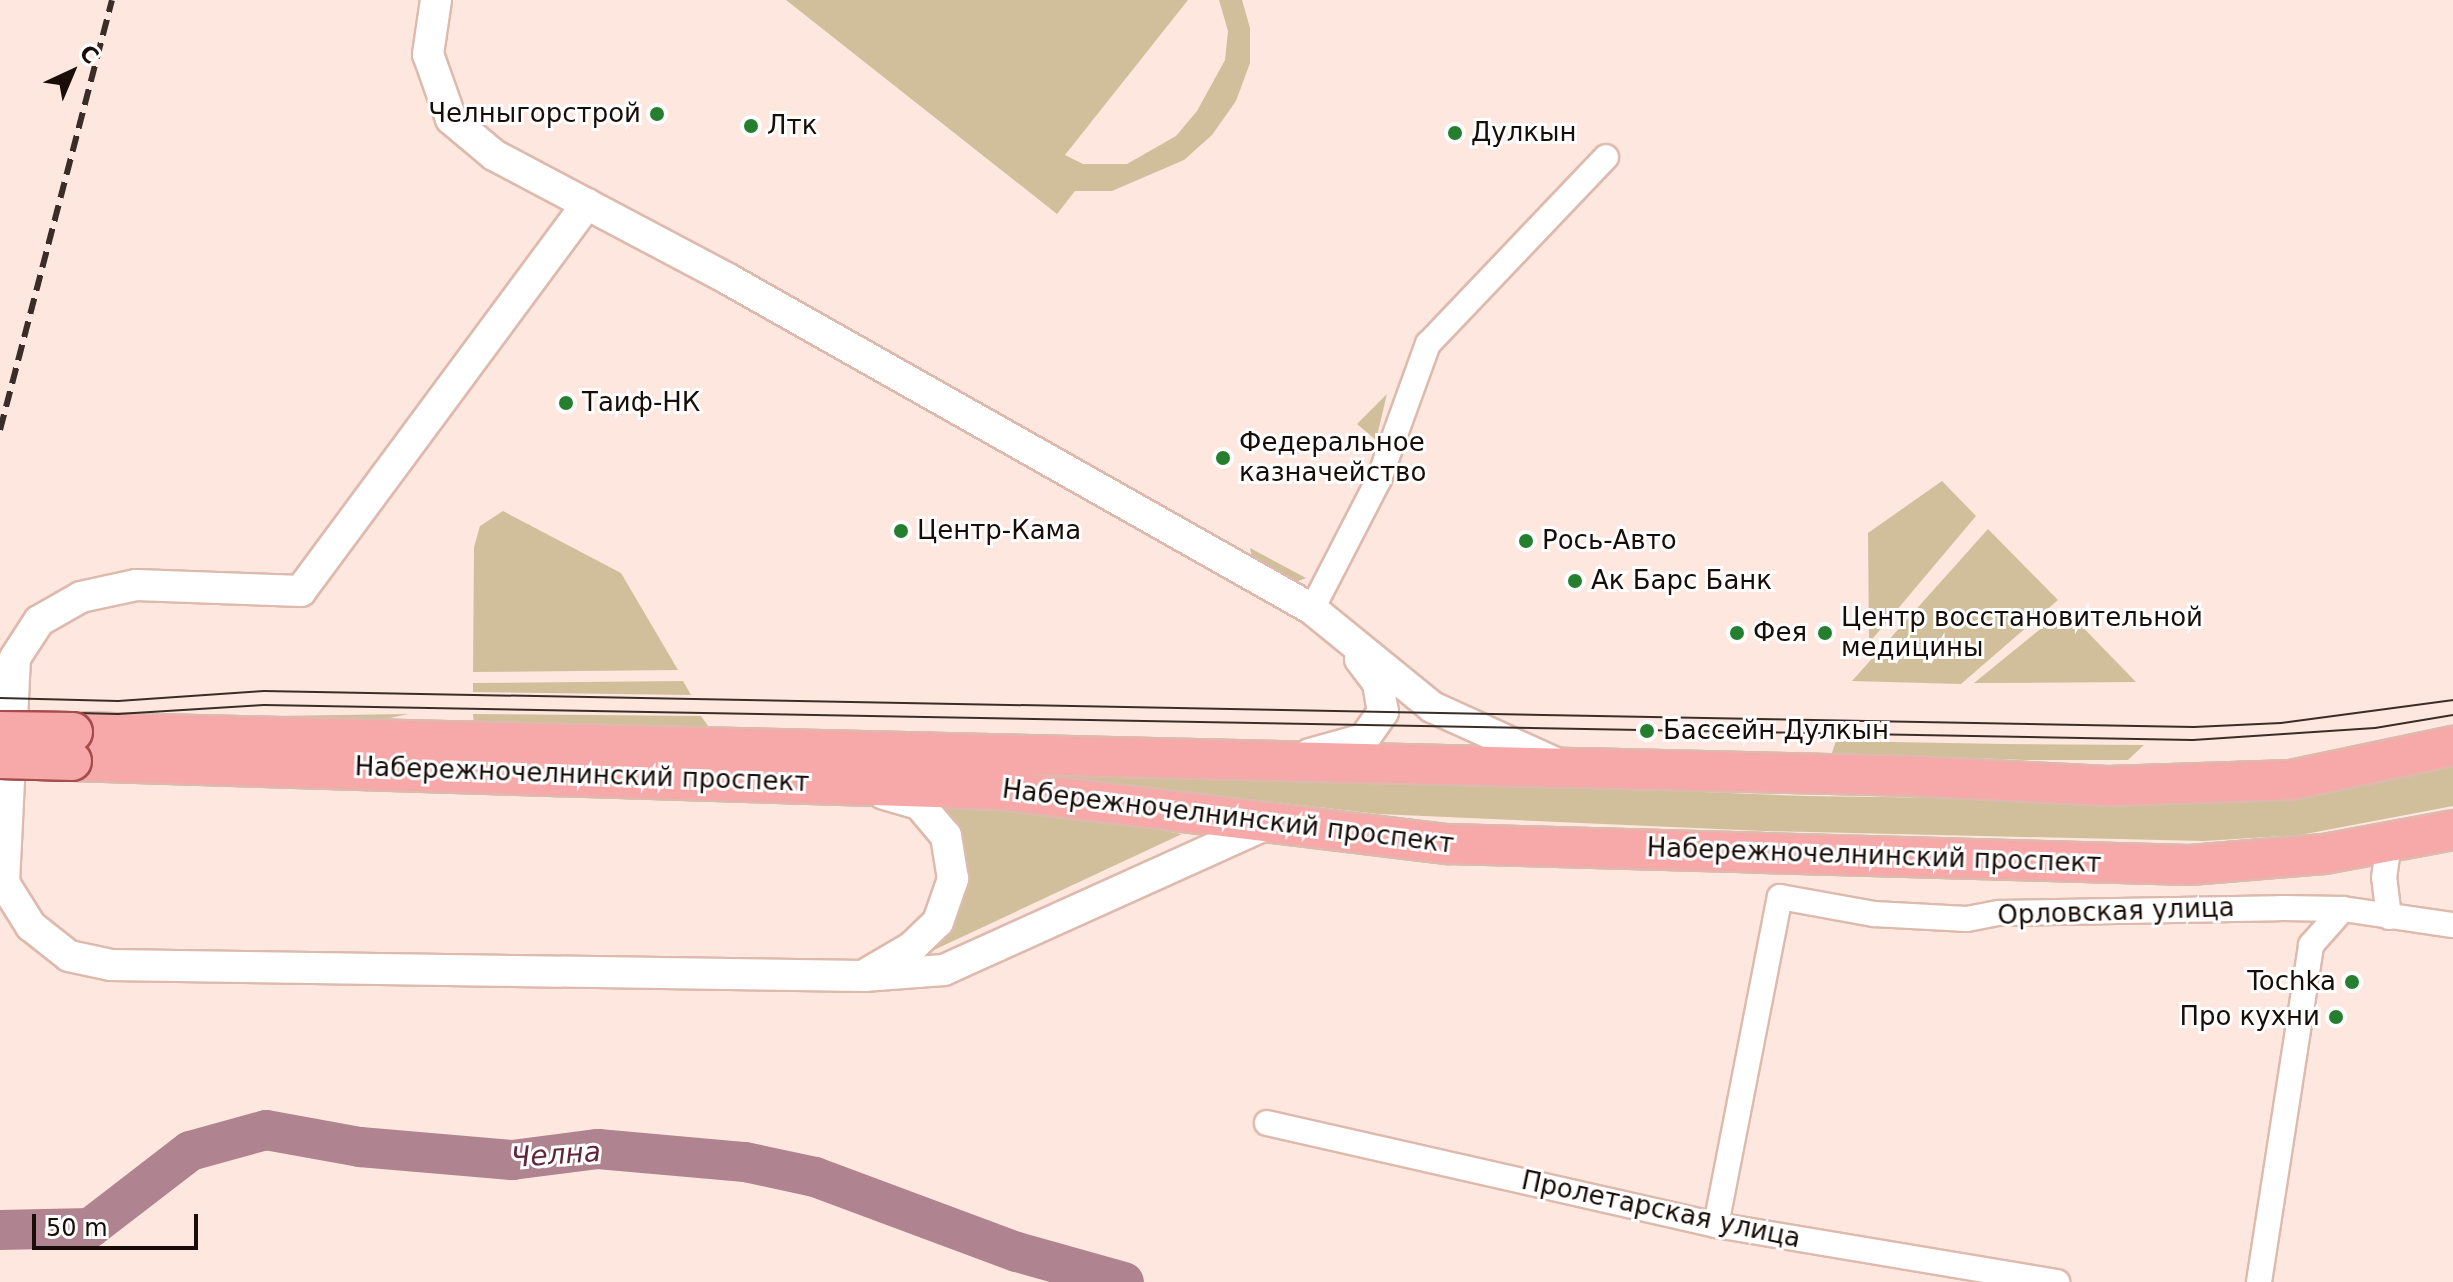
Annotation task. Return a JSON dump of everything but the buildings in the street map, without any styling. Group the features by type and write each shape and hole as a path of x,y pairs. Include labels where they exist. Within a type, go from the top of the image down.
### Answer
{"main road":[{"name":"Набережночелнинский проспект","path":"0,731 73,746 1000,790 1449,844 2190,865 2324,854 2453,830"},
{"name":"Набережночелнинский проспект","path":"0,759 73,746 1285,761 2108,786 2291,780 2453,746"}],"street":[{"path":"436,0 428,54 451,119 494,155 1312,609 1432,707 1497,741 1569,769"},
{"path":"1312,609 1379,479 1428,344 1606,157"},
{"path":"587,204 301,591 136,585 81,597 39,621 15,658 4,883 31,926 69,956 111,965 864,976 944,970 1269,823"},
{"path":"1285,761 1364,739 1383,712 1378,683 1348,641"},
{"path":"842,782 919,804 946,836 953,879 938,922 912,947 864,976"},
{"path":"2389,842 2384,878 2389,917"},
{"name":"Орловская улица","path":"1716,1225 1780,897 1874,914 1967,919 2015,913 2343,909 2453,925"},
{"path":"2259,1282 2311,945 2343,909"},
{"name":"Пролетарская улица","path":"1267,1123 1716,1225 2057,1282"}],"shaded area":[{"path":"786,0 1188,0 1065,155 1083,164 1127,164 1176,136 1197,111 1225,60 1228,31 1219,0 1242,0 1250,28 1250,63 1236,101 1212,135 1184,160 1112,191 1075,191 1057,214"},
{"path":"1387,394 1376,440 1357,424"},
{"path":"1942,481 1976,516 1869,643 1868,533"},
{"path":"503,511 621,573 678,670 473,672 474,547 480,526"},
{"path":"1988,529 2058,600 1961,684 1852,681"},
{"path":"1250,548 1306,578 1293,583 1253,562"},
{"path":"2065,609 2136,682 1974,683"},
{"path":"683,681 691,695 473,692 473,683"},
{"path":"408,714 355,726 195,717"},
{"path":"473,714 701,716 711,730 474,727"},
{"path":"1836,741 2144,745 2128,760 2024,760 1832,753"},
{"path":"1021,765 1805,796 2101,800 2318,789 2453,766 2453,806 2300,835 2204,841 1763,831 1378,814 1021,773"},
{"path":"927,796 990,800 1182,834 921,956 948,925"}],"waterway":[{"name":"Челна","path":"0,1230 90,1228 190,1151 266,1130 360,1147 512,1160 598,1149 745,1162 815,1177 1017,1252 1124,1282"}],"tram line":[{"path":"0,698 118,701 264,691 2194,727 2281,723 2453,700"},
{"path":"0,711 118,714 264,705 2193,740 2375,728 2453,715"}],"railway":[{"path":"0,430 112,0"}],"place":[{"name":"Челныгорстрой","path":"657,114"},
{"name":"Лтк","path":"751,126"},
{"name":"Дулкын","path":"1455,133"},
{"name":"Таиф-НК","path":"566,403"},
{"name":"Федеральное казначейство","path":"1223,458"},
{"name":"Центр-Кама","path":"901,531"},
{"name":"Рось-Авто","path":"1526,541"},
{"name":"Ак Барс Банк","path":"1575,581"},
{"name":"Фея","path":"1737,633"},
{"name":"Центр восстановительной медицины","path":"1825,633"},
{"name":"Бассейн Дулкын","path":"1647,731"},
{"name":"Tochka","path":"2352,982"},
{"name":"Про кухни","path":"2336,1017"}]}
